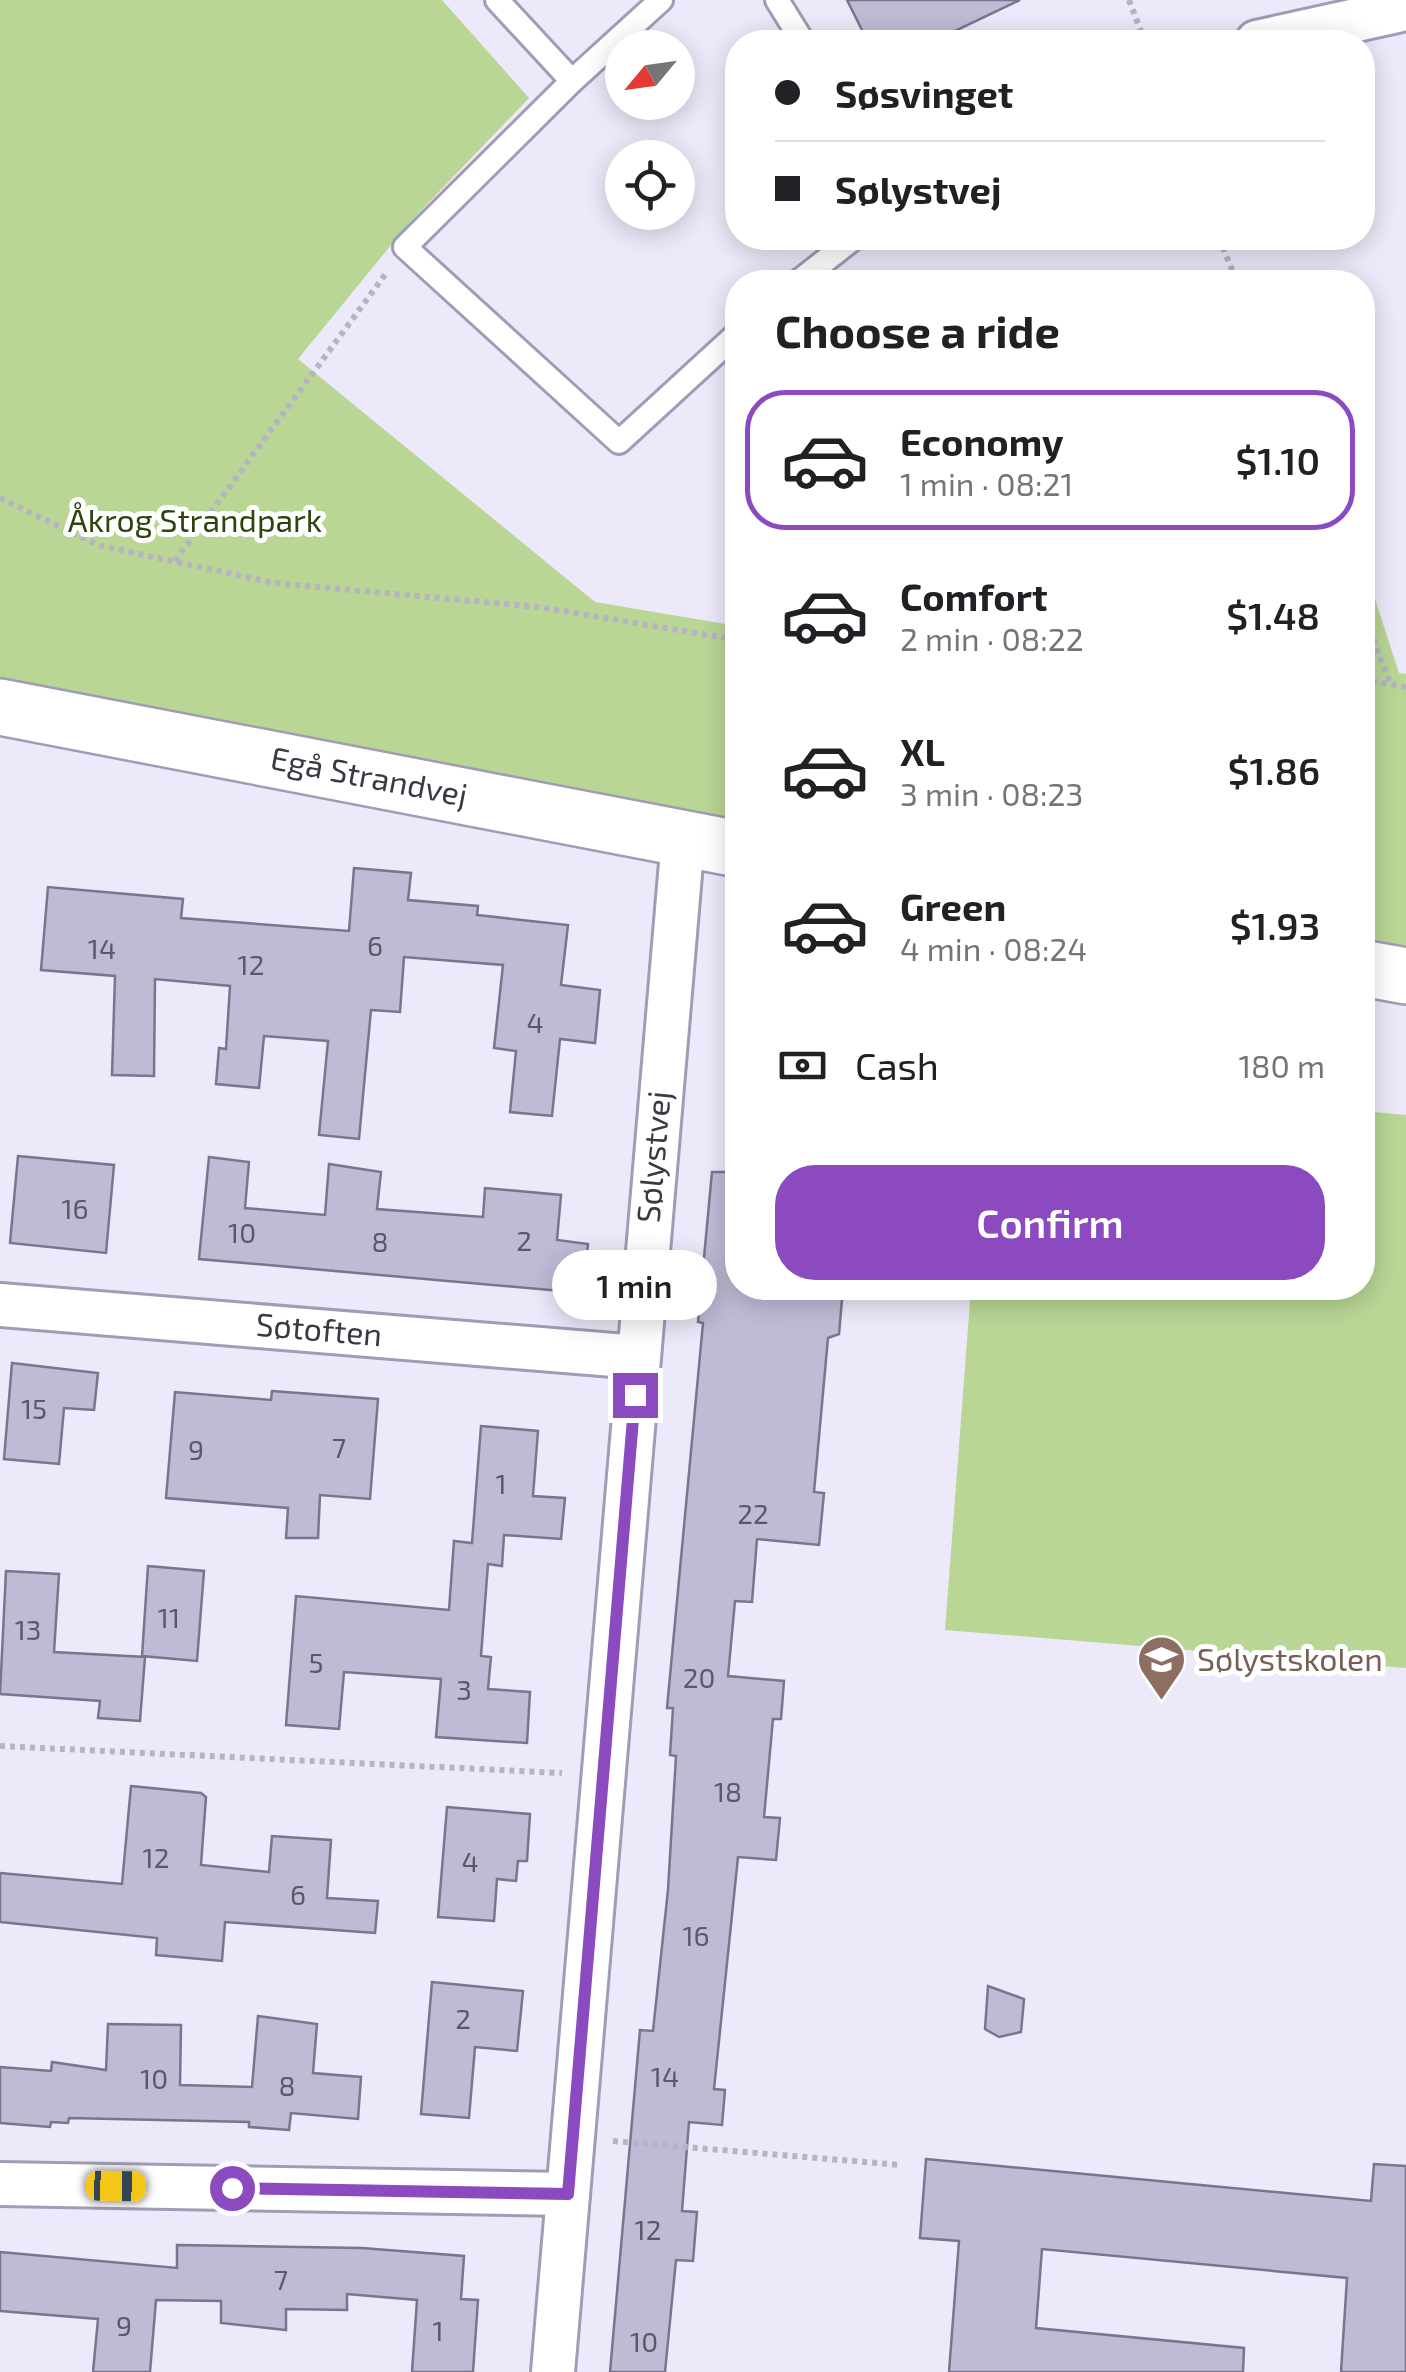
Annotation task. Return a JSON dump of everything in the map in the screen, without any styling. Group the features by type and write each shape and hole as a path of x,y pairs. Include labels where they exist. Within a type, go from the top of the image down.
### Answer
{"street":[{"path":"1311,30 1406,9"},
{"name":"Egå Strandvej","path":"0,707 725,846"},
{"name":"Sølystvej","path":"553,2372 683,838"},
{"path":"1375,970 1406,976"},
{"name":"Søtoften","path":"0,1305 638,1357"},
{"path":"0,2184 568,2194"}],"lane":[{"path":"498,0 572,81"},
{"path":"661,0 572,81 405,248 620,442 725,345"},
{"path":"777,0 796,30"},
{"path":"813,270 839,250"}],"path":[{"path":"1129,0 1140,30"},
{"path":"175,562 405,248"},
{"path":"2,500 98,544 274,582 539,607 725,638"},
{"path":"1375,643 1391,684"},
{"path":"1375,682 1406,687"},
{"path":"0,1746 603,1776"},
{"path":"573,2138 901,2165"}],"green space":[{"name":"Åkrog Strandpark","path":"0,0 442,0 529,98 409,223 298,359 595,602 725,624 725,821 0,680"},
{"path":"1375,599 1399,673 1406,674 1406,948 1375,943"},
{"path":"1375,1112 1406,1115 1406,1668 945,1630 970,1300 1375,1300"}],"building":[{"path":"847,0 1020,0 957,30 862,30"},
{"path":"354,868 411,873 408,900 478,906 477,915 568,925 561,985 600,990 595,1043 560,1039 552,1116 510,1112 516,1051 494,1048 503,965 404,957 400,1012 371,1010 359,1139 319,1135 328,1041 264,1036 259,1088 216,1084 219,1048 226,1049 230,986 155,979 154,1076 112,1075 115,976 41,970 48,887 183,899 181,918 349,931"},
{"path":"18,1156 114,1165 106,1253 10,1243"},
{"path":"209,1157 249,1162 245,1208 325,1215 329,1164 381,1172 377,1209 483,1217 485,1188 561,1195 557,1240 588,1244 583,1293 199,1259"},
{"path":"712,1172 725,1172 725,1300 842,1300 839,1334 828,1338 814,1492 824,1493 819,1545 757,1539 752,1602 735,1601 728,1676 784,1681 781,1719 773,1719 764,1817 780,1818 776,1860 738,1857 714,2089 725,2090 722,2125 689,2122 682,2211 697,2212 693,2261 676,2260 665,2372 610,2372 640,2030 653,2031 668,1890 676,1756 670,1755 673,1708 667,1708 703,1323 698,1322"},
{"path":"12,1363 98,1373 94,1410 64,1408 59,1464 4,1459"},
{"path":"272,1391 378,1399 370,1499 320,1495 318,1538 286,1538 288,1508 166,1498 175,1392 271,1400"},
{"path":"481,1426 538,1431 533,1496 565,1498 561,1539 504,1535 502,1566 488,1564 481,1656 491,1657 488,1689 530,1692 527,1743 436,1737 441,1679 344,1672 339,1729 286,1725 296,1596 449,1610 454,1541 472,1543"},
{"path":"148,1566 204,1571 197,1661 142,1656"},
{"path":"6,1571 59,1574 54,1652 145,1657 140,1721 98,1718 100,1701 0,1694"},
{"path":"131,1786 201,1793 206,1797 201,1865 269,1872 272,1836 331,1840 327,1898 378,1901 375,1933 225,1922 222,1961 156,1955 157,1938 0,1922 0,1873 122,1884"},
{"path":"447,1807 530,1814 527,1861 518,1861 516,1881 497,1879 494,1921 438,1917"},
{"path":"432,1982 523,1991 517,2051 475,2047 469,2118 421,2114"},
{"path":"988,1986 1024,1999 1021,2032 999,2037 985,2029"},
{"path":"258,2016 317,2024 313,2073 361,2077 358,2119 291,2113 289,2130 249,2127 249,2122 69,2118 68,2123 51,2122 50,2127 0,2123 0,2067 51,2071 52,2062 106,2070 108,2024 181,2025 180,2085 252,2087"},
{"path":"926,2159 1371,2201 1374,2164 1406,2166 1406,2372 1341,2372 1347,2278 1042,2249 1036,2328 1244,2348 1243,2372 949,2372 959,2241 920,2238"},
{"path":"177,2245 362,2248 464,2256 461,2299 478,2300 473,2372 412,2372 417,2300 347,2294 347,2310 286,2309 286,2330 221,2323 221,2301 156,2300 150,2372 93,2372 98,2319 0,2311 0,2252 177,2268"}],"place":[{"name":"Sølystskolen","path":"1162,1702"}],"route":[{"path":"232,2188 568,2194 635,1395"}]}
